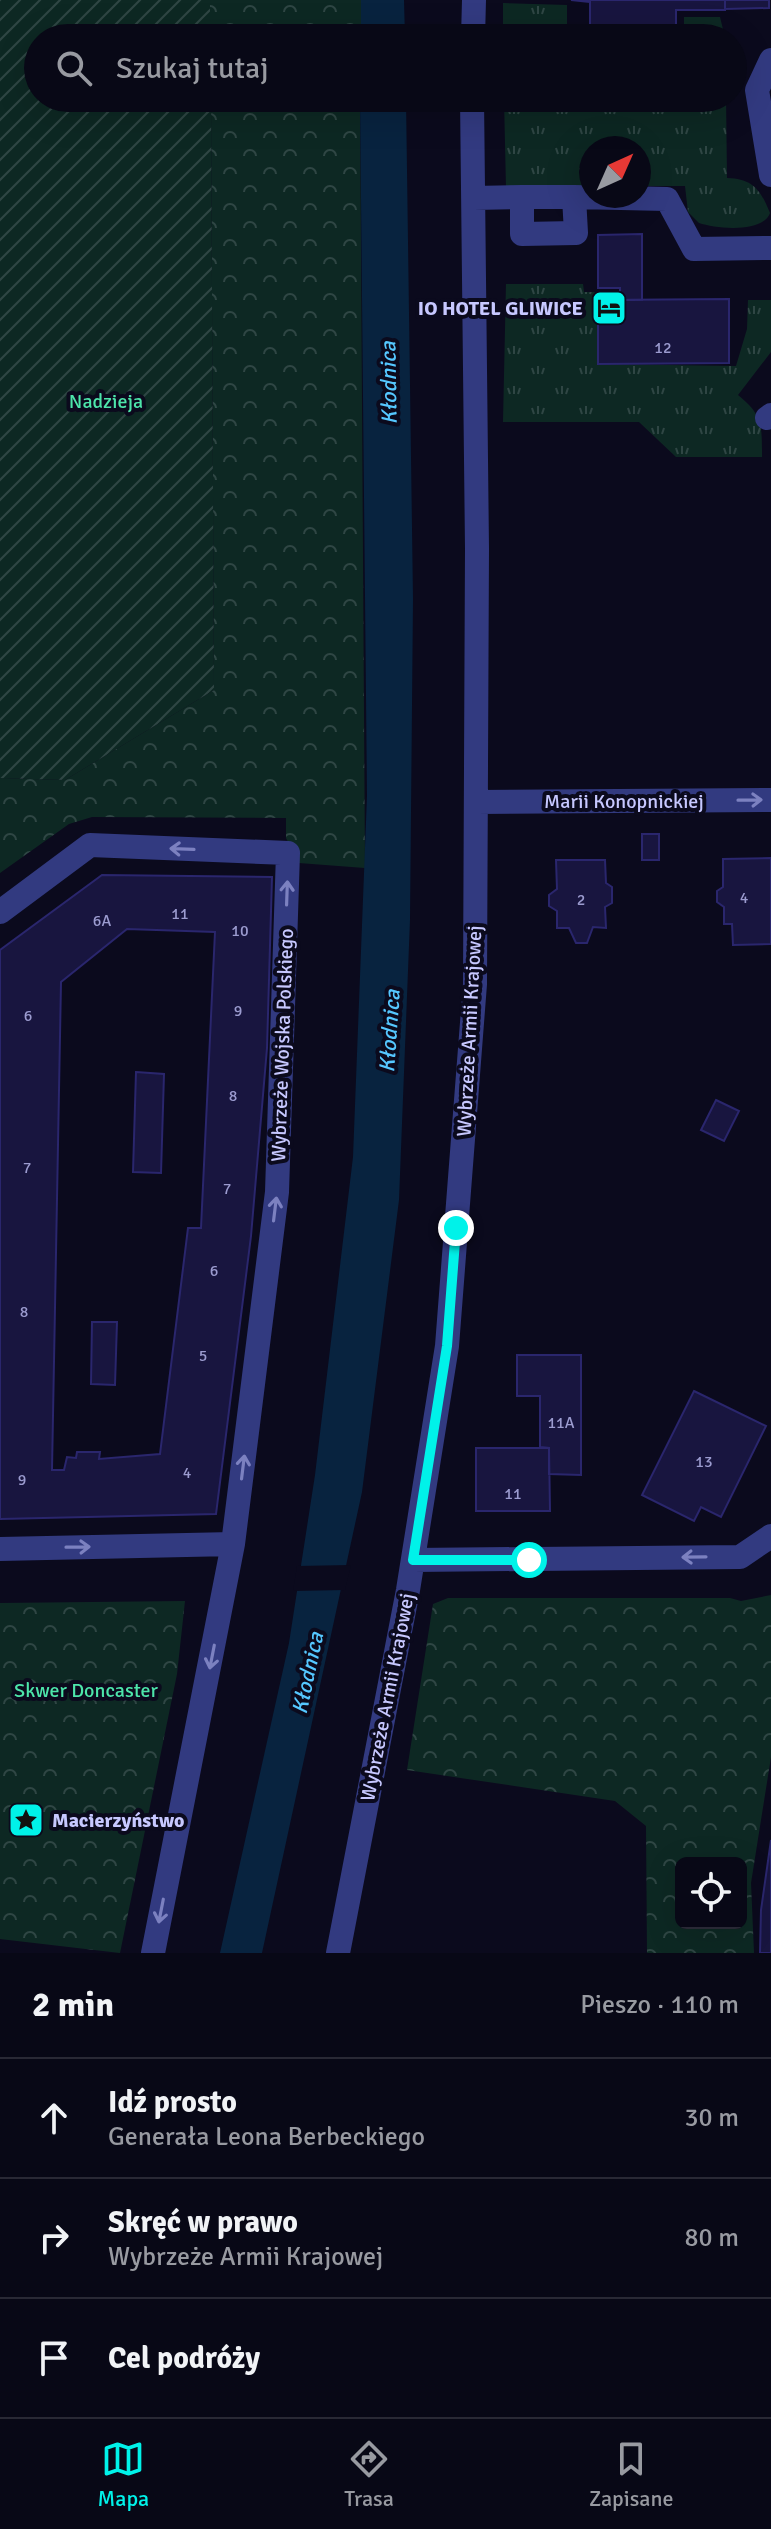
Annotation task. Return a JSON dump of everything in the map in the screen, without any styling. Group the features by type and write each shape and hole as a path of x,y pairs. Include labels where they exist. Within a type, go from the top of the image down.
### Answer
{"street":[{"path":"473,24 474,0"},
{"path":"771,60 766,64 757,90 771,175"},
{"name":"Wybrzeże Armii Krajowej","path":"338,1953 413,1560 447,1346 475,984 472,112"},
{"path":"522,197 522,234 576,233 574,197"},
{"path":"474,198 667,199 694,249 771,248"},
{"name":"Marii Konopnickiej","path":"476,802 771,800"},
{"name":"Wybrzeże Wojska Polskiego","path":"0,912 90,845 288,853 277,1192 233,1544"},
{"path":"413,1560 740,1557 769,1538"},
{"path":"0,1549 233,1544 153,1953"}],"green space":[{"name":"Nadzieja","path":"0,0 210,0 210,24 24,24 24,112 211,112 214,690 65,780 0,778"},
{"path":"210,0 361,0 361,24 210,24"},
{"path":"503,3 567,5 567,24 503,24"},
{"path":"684,17 720,17 722,24 684,24"},
{"path":"211,112 360,112 365,868 299,863 286,838 286,818 92,817 69,824 0,873 0,778 65,780 214,690"},
{"path":"504,112 726,112 727,178 754,187 770,213 766,219 749,227 728,228 699,223 688,212 685,186 651,186 651,136 579,136 579,186 506,187"},
{"path":"506,284 583,284 584,292 597,292 599,364 736,366 747,329 748,300 771,300 771,352 738,395 757,415 762,457 676,457 639,422 503,422"},
{"path":"771,1595 771,1757 751,1883 754,1953 647,1953 646,1826 615,1801 407,1770 433,1604 448,1598 730,1598 741,1601"},
{"name":"Skwer Doncaster","path":"185,1601 177,1674 120,1953 0,1939 0,1603"}],"water":[{"path":"361,0 404,0 405,24 361,24"},
{"name":"Kłodnica","path":"360,112 406,112 413,599 410,920 399,1200 362,1492 262,1953 220,1953 289,1643 315,1475 353,1157 367,796"}],"pier":[{"path":"351,1565 345,1590 293,1591 297,1566"}],"building":[{"path":"571,0 725,0 725,10 676,10 676,24 590,24 590,2"},
{"path":"725,0 769,0 769,8 725,9"},
{"path":"642,234 642,300 620,300 620,288 598,288 598,235"},
{"path":"729,299 729,363 598,364 598,300"},
{"path":"642,834 659,834 659,860 642,860"},
{"path":"771,858 771,944 733,945 732,924 724,924 724,907 717,902 717,891 723,887 723,859"},
{"path":"556,860 605,860 606,883 612,887 612,903 605,907 606,928 593,927 587,943 576,943 569,928 557,928 557,911 549,906 549,895 557,889"},
{"path":"102,875 272,877 267,1048 251,1236 216,1514 0,1519 0,950","holes":["127,929 215,932 201,1228 188,1228 160,1454 99,1459 100,1452 77,1452 76,1458 67,1457 64,1470 52,1470 61,982"]},
{"path":"136,1072 164,1074 161,1173 133,1172"},
{"path":"716,1100 739,1111 724,1141 701,1130"},
{"path":"92,1322 117,1322 115,1385 91,1384"},
{"path":"517,1355 581,1355 581,1475 549,1474 549,1448 540,1447 540,1396 517,1396"},
{"path":"694,1391 766,1426 721,1517 701,1507 694,1521 642,1495"},
{"path":"476,1448 549,1448 550,1511 476,1511"},
{"path":"771,1840 771,1953 760,1953 761,1910"}],"place":[{"name":"IO HOTEL GLIWICE","path":"609,308"},
{"name":"Macierzyństwo","path":"26,1820"}],"route":[{"path":"456,1228 447,1346 413,1560 529,1560"}]}
